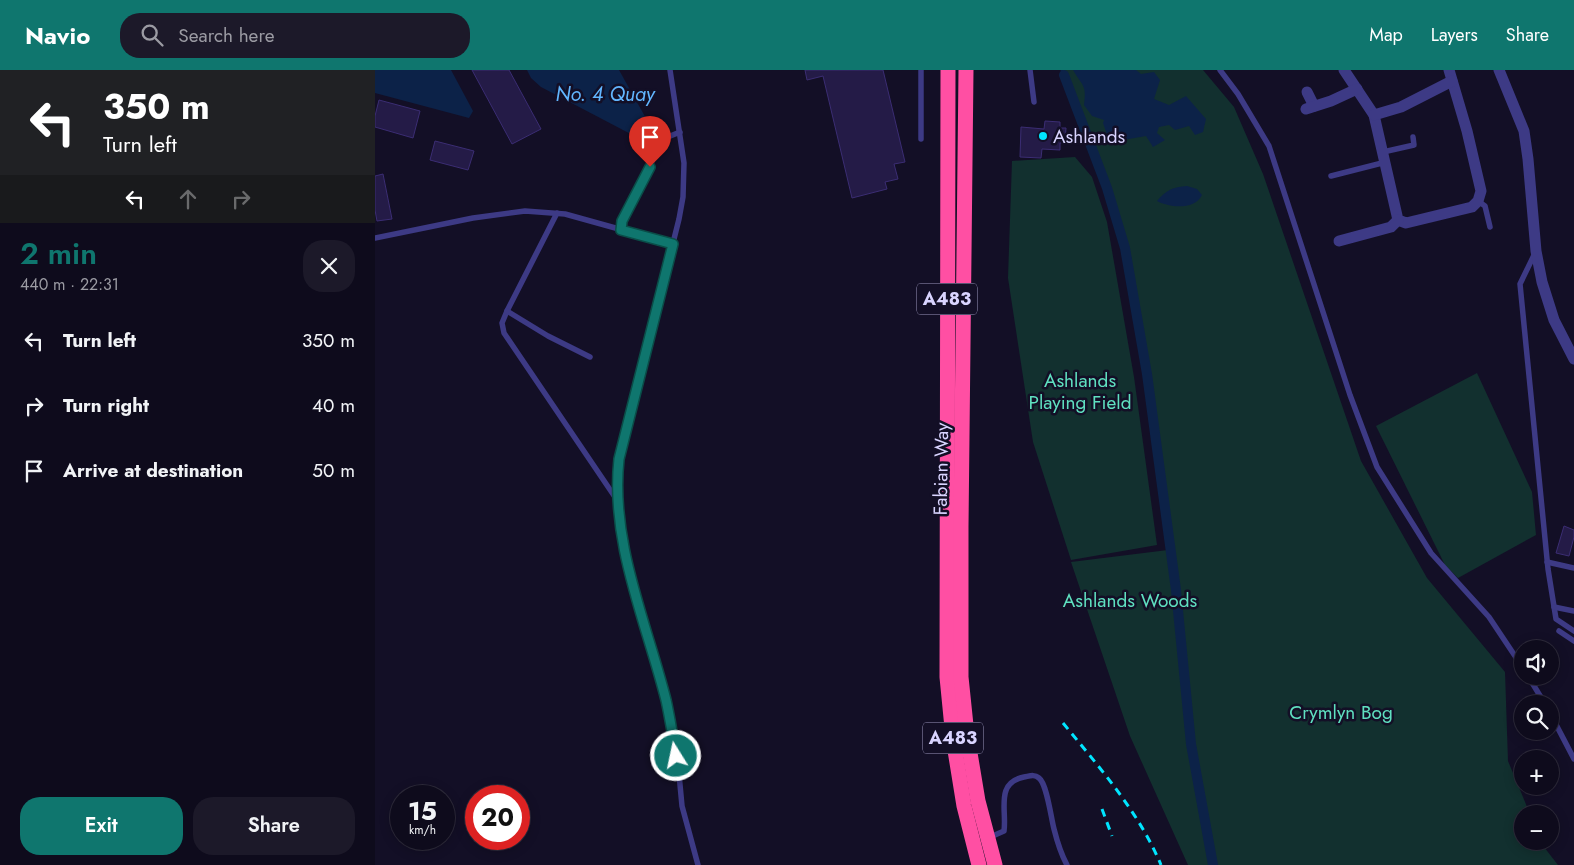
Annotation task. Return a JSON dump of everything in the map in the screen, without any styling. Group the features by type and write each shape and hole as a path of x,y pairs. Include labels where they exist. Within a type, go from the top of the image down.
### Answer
{"highway":[{"name":"Fabian Way","path":"948,70 953,527 961,634 961,677 967,735 978,801 995,865"},
{"name":"Fabian Way","path":"966,70 953,527 946,608 947,677 953,738 964,806 979,865"}],"street":[{"path":"1344,70 1374,115 1398,220"},
{"path":"1499,70 1524,131 1529,159 1536,252 1542,282 1554,320 1574,359"},
{"path":"1374,115 1401,107 1451,76 1467,131 1481,191 1472,207 1406,223 1398,220"},
{"path":"1307,92 1310,107 1331,101 1357,89"},
{"path":"1339,241 1391,227 1398,220"}],"lane":[{"path":"670,70 684,164 683,197 619,459 617,500 621,532 631,576 666,701 679,774 682,806 698,865"},
{"path":"921,70 921,139"},
{"path":"1030,70 1034,102"},
{"path":"1221,70 1239,94 1269,146 1350,395 1377,467 1431,553 1489,617 1514,654"},
{"path":"621,230 622,221 663,140 680,132"},
{"path":"1331,176 1414,145 1413,137"},
{"path":"1477,201 1485,206 1490,227"},
{"path":"375,238 473,218 525,211 565,214 673,244"},
{"path":"557,213 507,310 502,323 504,333 617,500"},
{"path":"1536,252 1520,284 1547,562 1556,620 1574,631"},
{"path":"507,310 548,336 590,357"},
{"path":"1547,562 1574,568"},
{"path":"1554,607 1574,611"},
{"path":"1559,631 1574,641"},
{"path":"1559,730 1574,759"},
{"path":"988,838 1004,831 1006,819 1005,792 1009,784 1018,778 1033,775 1040,779 1044,786 1054,828 1067,865"}],"green space":[{"name":"Crymlyn Bog","path":"1062,70 1203,70 1234,107 1263,174 1361,461 1427,578 1505,672 1508,761 1514,775 1514,795 1522,795 1526,805 1514,805 1514,850 1546,850 1558,865 1213,865 1191,744 1176,590 1147,374 1125,248 1107,188"},
{"name":"Ashlands Playing Field","path":"1075,157 1092,177 1107,222 1134,377 1157,545 1071,560 1033,442 1008,278 1012,161"},
{"path":"1477,373 1532,492 1536,535 1458,578 1445,565 1376,426"},
{"name":"Ashlands Woods","path":"1168,550 1189,744 1211,865 1188,865 1130,736 1071,562"}],"water":[{"path":"375,70 451,70 473,111 469,118 375,93"},
{"name":"No. 4 Quay","path":"527,70 619,70 657,138 644,141 541,87 531,78"},
{"path":"1073,70 1136,70 1141,74 1154,72 1160,80 1154,99 1169,105 1186,96 1206,119 1203,132 1195,135 1189,126 1175,130 1169,125 1159,127 1157,133 1165,140 1153,147 1146,136 1123,140 1107,135 1103,123 1104,120 1092,116 1084,105 1084,89"},
{"path":"1187,186 1197,189 1202,195 1199,200 1182,206 1169,205 1157,201 1170,190"}],"building":[{"path":"472,70 509,70 541,129 512,144"},
{"path":"805,70 883,70 905,162 894,164 898,179 885,182 887,189 852,198 823,76 807,80"},
{"path":"379,100 420,111 413,138 375,127 375,116"},
{"name":"Ashlands","path":"1045,121 1060,122 1060,128 1066,128 1065,143 1060,143 1060,150 1042,149 1041,158 1020,157 1021,127 1044,129"},
{"path":"435,141 474,151 468,170 430,160"},
{"path":"383,174 392,219 377,221 375,210 375,176"},
{"path":"1564,526 1574,530 1569,556 1556,553"}],"waterway":[{"path":"1062,70 1064,75"},
{"path":"1064,75 1107,188 1125,248 1147,374 1176,590 1191,744 1213,865"}],"railway":[{"path":"1063,723 1130,808 1152,845 1161,865"},
{"path":"1102,809 1112,836"}],"place":[{"name":"Ashlands","path":"1043,136"}],"route":[{"path":"650,167 622,221 621,230 673,244 619,459 617,500 621,532 631,576 666,701 676,756"}]}
